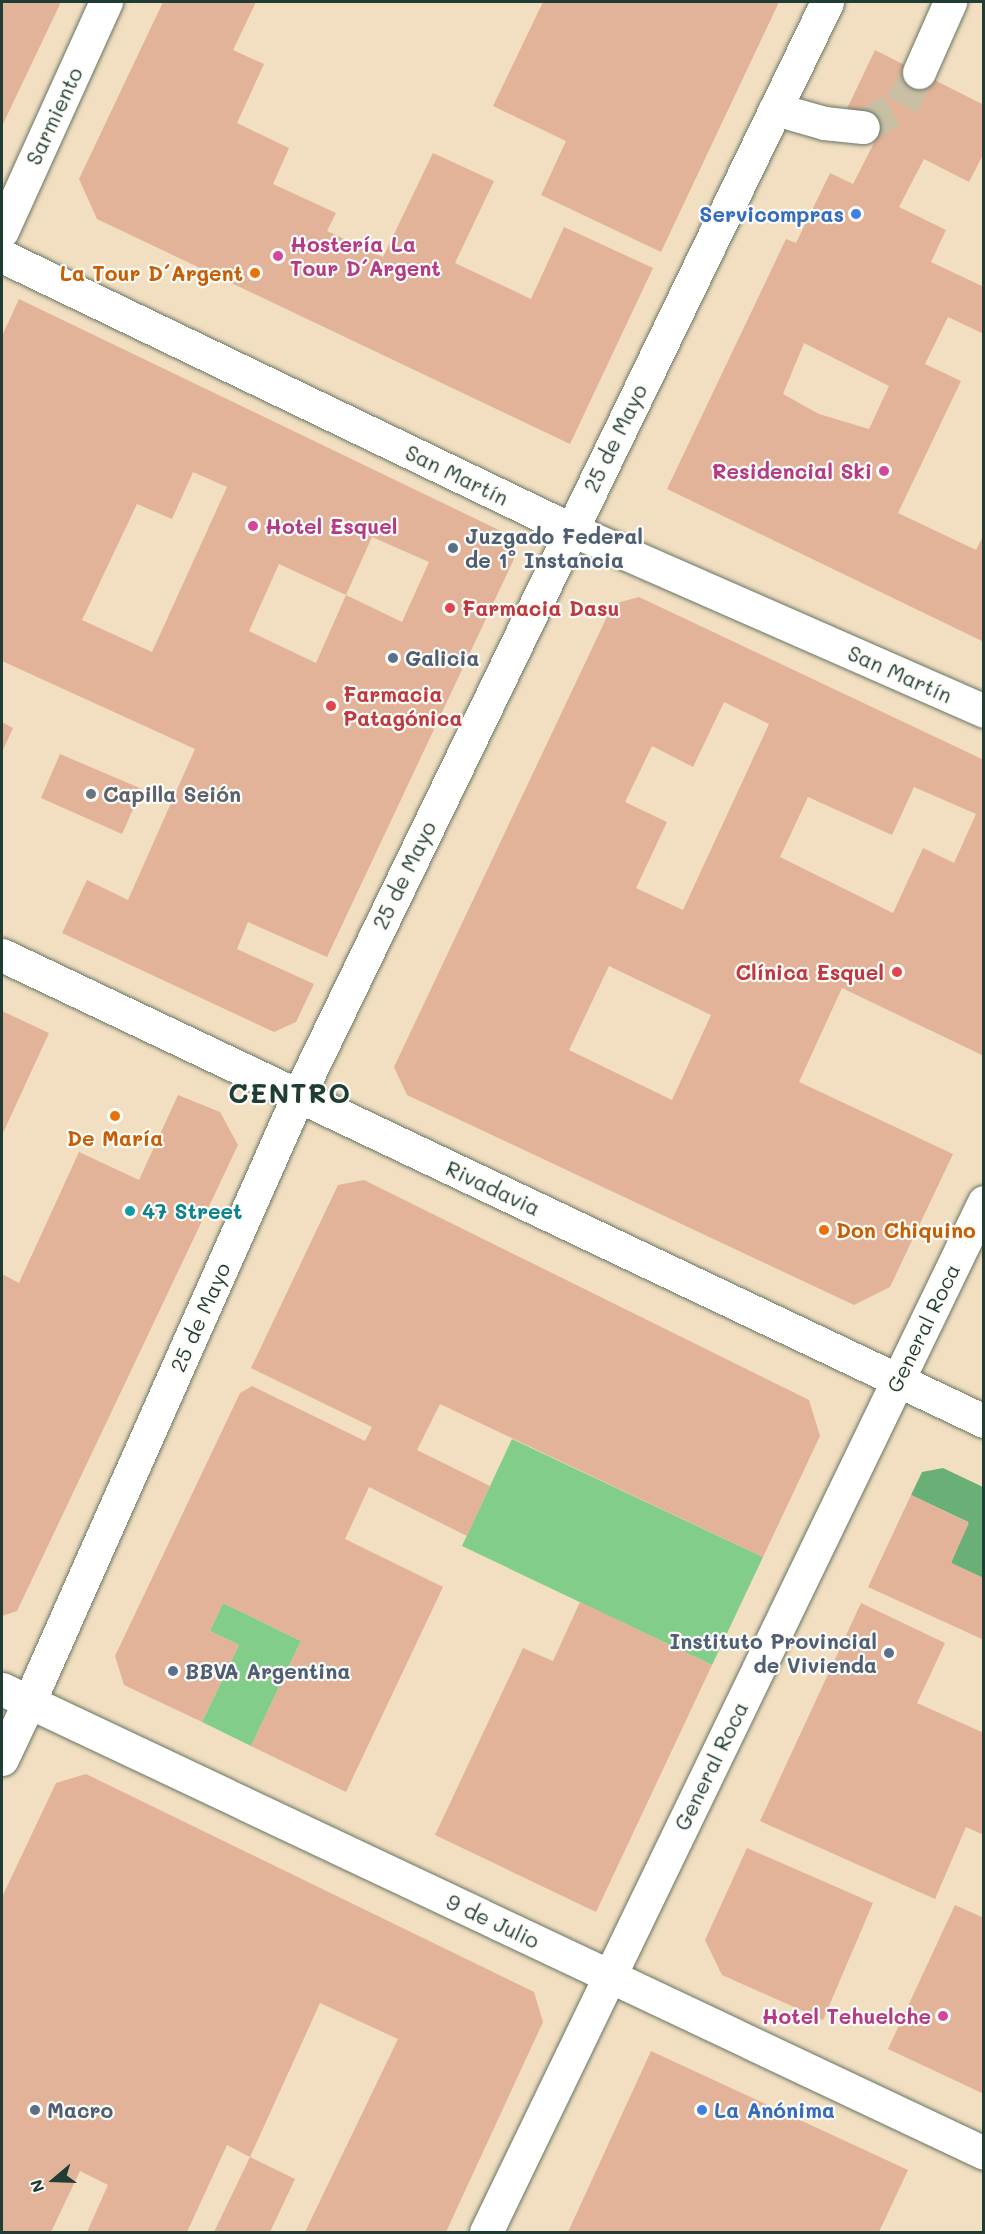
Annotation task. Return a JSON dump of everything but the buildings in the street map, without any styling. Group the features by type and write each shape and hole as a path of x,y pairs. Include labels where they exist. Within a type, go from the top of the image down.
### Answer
{"street":[{"name":"Sarmiento","path":"2,231 106,2"},
{"name":"25 de Mayo","path":"2,1759 15,1696 298,1096 570,529 827,2"},
{"path":"919,72 950,2"},
{"path":"775,109 824,123 863,127"},
{"name":"San Martín","path":"2,256 570,529 984,711"},
{"name":"Rivadavia","path":"2,955 984,1421"},
{"name":"General Roca","path":"486,2232 984,1202"},
{"name":"9 de Julio","path":"15,1696 984,2153"}],"green space":[{"path":"512,1439 763,1557 712,1665 462,1546"},
{"path":"943,1468 983,1487 983,1578 951,1563 968,1522 911,1495 922,1472"},
{"path":"223,1603 301,1641 251,1746 202,1722 239,1645 210,1631"}],"tunnel":[{"path":"863,127 902,104 919,72"}],"place":[{"name":"Servicompras","path":"856,214"},
{"name":"Hostería La Tour D´Argent","path":"278,256"},
{"name":"La Tour D´Argent","path":"255,273"},
{"name":"Residencial Ski","path":"884,471"},
{"name":"Hotel Esquel","path":"253,526"},
{"name":"Juzgado Federal de 1° Instancia","path":"453,548"},
{"name":"Farmacia Dasu","path":"450,608"},
{"name":"Galicia","path":"393,658"},
{"name":"Farmacia Patagónica","path":"331,706"},
{"name":"Capilla Seión","path":"91,794"},
{"name":"Clínica Esquel","path":"897,972"},
{"name":"De María","path":"115,1116"},
{"name":"47 Street","path":"130,1211"},
{"name":"Don Chiquino","path":"824,1230"},
{"name":"Instituto Provincial de Vivienda","path":"889,1653"},
{"name":"BBVA Argentina","path":"173,1671"},
{"name":"Hotel Tehuelche","path":"943,2016"},
{"name":"Macro","path":"35,2110"},
{"name":"La Anónima","path":"702,2110"}],"district":[{"name":"CENTRO","path":"290,1093"}]}
